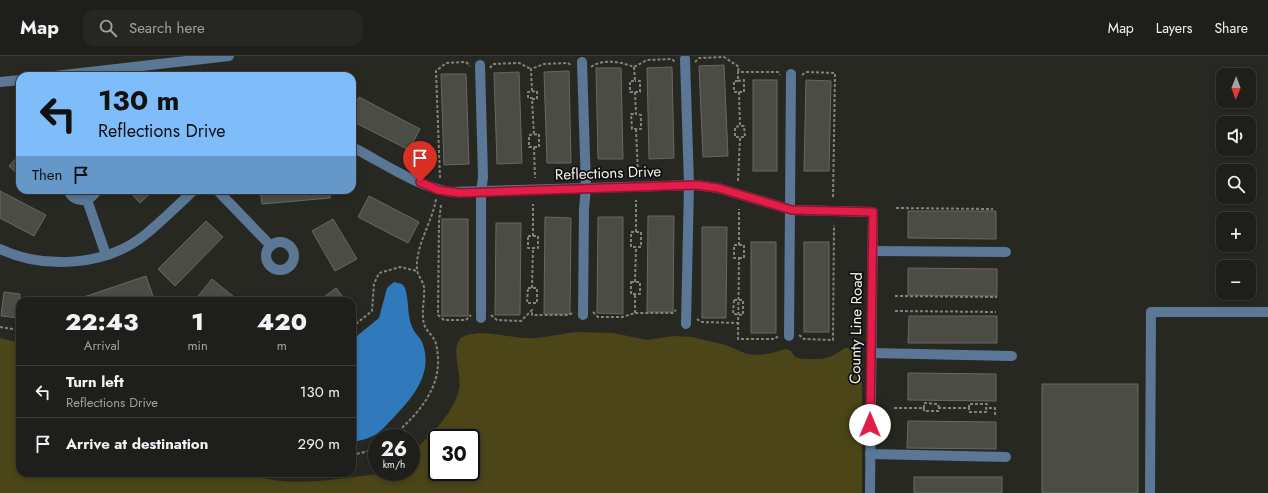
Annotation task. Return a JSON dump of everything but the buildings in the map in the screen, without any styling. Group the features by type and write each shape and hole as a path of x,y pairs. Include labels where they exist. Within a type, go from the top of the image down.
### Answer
{"street":[{"path":"90,72 229,56"},
{"path":"685,63 689,185 690,320"},
{"path":"582,67 586,188 584,209 583,312"},
{"path":"480,69 483,177 481,193 481,315"},
{"path":"789,336 791,77"},
{"path":"0,82 16,80"},
{"name":"Reflections Drive","path":"356,150 438,190 481,193 689,185 718,188 790,210 873,212"},
{"path":"71,194 78,200 88,200 94,194"},
{"path":"0,249 33,259 54,262 86,260 106,255 146,234 190,194"},
{"path":"221,194 271,246"},
{"path":"88,200 106,255"},
{"name":"County Line Road","path":"870,493 873,212"},
{"path":"873,251 1006,252"},
{"path":"1150,493 1151,312 1268,312"},
{"path":"871,352 1012,356"},
{"path":"870,454 1006,458"}],"path":[{"path":"440,178 436,71 446,63 466,62 475,74 480,69 486,74 493,64 519,64 531,69 544,64 568,63 578,71 582,67 586,71 597,62 620,62 634,66 647,60 672,59 680,67 685,63 691,67 699,58 724,57 738,67 738,81"},
{"path":"634,66 635,81"},
{"path":"531,69 532,91"},
{"path":"738,72 778,72 785,81 791,77 796,80 806,72 835,72 833,199"},
{"path":"744,80 744,92 734,92 734,81 738,81 744,80"},
{"path":"630,81 635,81 640,81 640,92 630,92 630,81"},
{"path":"537,91 537,99 532,99 528,98 528,92 537,91"},
{"path":"635,92 636,114"},
{"path":"739,92 740,126"},
{"path":"532,99 534,135"},
{"path":"631,114 636,114 641,115 641,129 632,129 631,114"},
{"path":"740,126 744,126 745,137 735,137 735,127 740,126"},
{"path":"636,129 638,174"},
{"path":"539,134 539,147 534,147 529,147 529,135 539,134"},
{"path":"738,181 740,138"},
{"path":"534,147 535,178"},
{"path":"400,429 421,408 433,390 438,374 436,343 424,324 424,286 417,271 420,245 429,226 438,190"},
{"path":"636,200 636,232"},
{"path":"533,204 533,236"},
{"path":"441,205 439,221 438,315 444,320 466,320 476,311 481,315 487,311 497,320 522,321 532,310"},
{"path":"896,208 993,209"},
{"path":"739,209 739,245"},
{"path":"631,232 636,232 641,232 641,247 631,247 631,232"},
{"path":"528,236 533,236 538,236 538,248 528,248 528,236"},
{"path":"636,247 636,282"},
{"path":"532,288 533,248"},
{"path":"356,325 372,311 374,284 379,273 400,267 417,271"},
{"path":"631,282 640,282 640,294 635,294 631,294 631,282"},
{"path":"528,288 532,288 537,288 537,303 528,303 528,288"},
{"path":"635,294 635,313"},
{"path":"895,296 997,297"},
{"path":"734,300 743,300 743,315 733,314 734,300"},
{"path":"532,303 532,315 569,315 578,308 583,312 589,307 598,317 622,317 635,313 673,313 677,309"},
{"path":"895,311 996,312"},
{"path":"690,320 701,322 738,323"},
{"path":"0,327 16,329"},
{"path":"939,408 938,404 924,403 924,412 939,411 939,408 969,408"},
{"path":"969,408 969,404 986,404 986,408"},
{"path":"894,408 924,408"},
{"path":"969,408 969,412 986,412 986,408"},
{"path":"986,408 995,408 996,417"},
{"path":"356,453 368,451"}],"shaded area":[{"path":"576,332 613,333 647,340 673,336 692,337 726,345 747,354 758,355 785,349 790,350 795,357 802,359 822,359 832,356 845,348 862,348 862,493 0,493 0,338 16,342 16,477 260,477 286,481 307,481 368,476 368,481 420,481 420,446 428,437 428,481 480,481 480,429 436,429 452,408 459,389 460,383 456,350 457,343 461,338 467,335 481,333 530,338"}],"water":[{"path":"394,282 402,284 405,288 411,324 422,342 426,363 424,373 415,392 385,427 382,429 368,429 368,438 356,441 356,337 379,318 387,288"}],"route":[{"path":"420,182 438,190 460,193 696,185 718,188 764,203 792,210 873,212 870,425"}]}
